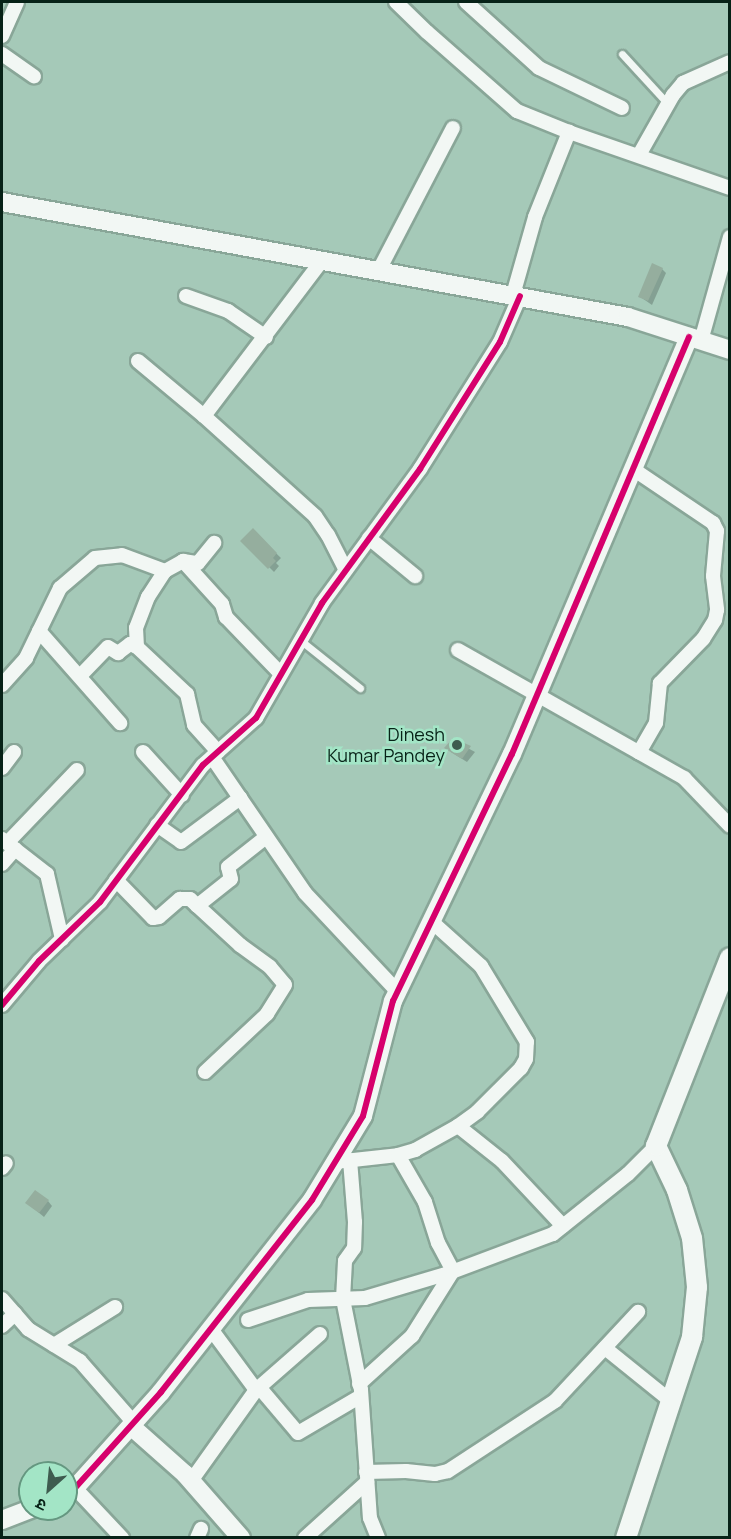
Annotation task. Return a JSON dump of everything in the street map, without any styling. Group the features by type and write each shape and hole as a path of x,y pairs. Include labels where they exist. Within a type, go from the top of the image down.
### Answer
{"main road":[{"path":"626,1538 692,1337 697,1287 692,1238 677,1190 656,1146 729,958"}],"street":[{"path":"2,36 17,2"},
{"path":"396,2 507,103 527,116 729,188"},
{"path":"466,2 539,68 622,108"},
{"path":"2,54 34,76"},
{"path":"639,155 678,88 689,79 729,62"},
{"path":"379,270 453,128"},
{"path":"2,1005 62,939 100,902 203,765 256,718 300,640 346,570 420,469 500,342 516,296 535,218 570,132"},
{"path":"2,202 323,259 628,317 729,350"},
{"path":"78,1484 133,1426 343,1161 363,1116 398,992 537,694 633,469 695,339 729,237"},
{"path":"204,416 323,259"},
{"path":"186,296 228,311 266,337"},
{"path":"138,361 204,416 315,516 328,535 346,570"},
{"path":"633,469 713,524 717,531 713,576 717,610 715,620 703,639 660,683 659,716 653,731 639,752"},
{"path":"369,538 415,576"},
{"path":"137,646 136,628 148,597 165,571 183,561 200,562 214,543"},
{"path":"2,685 21,665 63,584 99,556 122,555 165,571"},
{"path":"183,561 222,604 226,617 280,673"},
{"path":"39,631 120,723"},
{"path":"80,676 108,647 118,653 130,644 137,646 187,694 190,699 194,725 215,754 240,798 305,893 398,992"},
{"path":"458,650 691,783 729,826"},
{"path":"2,768 14,752"},
{"path":"143,752 182,795"},
{"path":"2,864 8,843 77,770"},
{"path":"157,825 181,842 240,798"},
{"path":"197,906 231,879 228,867 266,837"},
{"path":"8,843 46,874 62,939"},
{"path":"116,880 153,918 159,917 185,897 270,968 285,985 267,1014 205,1072"},
{"path":"343,1161 398,1155 415,1149 458,1126 477,1112 521,1068 528,1051 527,1042 481,966 431,921"},
{"path":"458,1126 502,1161 563,1226"},
{"path":"248,1320 308,1300 365,1298 453,1271 553,1234 628,1174 656,1146"},
{"path":"398,1155 424,1202 438,1243 453,1271"},
{"path":"343,1161 355,1222 354,1248 345,1261 343,1299 360,1390 370,1518 378,1538"},
{"path":"210,1329 258,1389 298,1433 360,1390 412,1336 453,1271"},
{"path":"2,1299 28,1329 80,1361 133,1426 191,1481 242,1538"},
{"path":"54,1345 115,1307"},
{"path":"305,1538 366,1477 411,1471 435,1474 448,1471 500,1434 549,1406 638,1312"},
{"path":"2,1326 15,1314"},
{"path":"191,1481 258,1389 320,1334"},
{"path":"605,1348 672,1402"},
{"path":"78,1497 122,1538"},
{"path":"2,1520 18,1514"}],"lane":[{"path":"622,54 668,104"},
{"path":"300,640 360,688"}],"building":[{"path":"652,263 663,268 648,301 638,297"},
{"path":"253,528 277,553 273,558 276,561 268,569 240,541"},
{"name":"Dinesh Kumar Pandey","path":"453,738 471,746 462,759 444,748"},
{"path":"35,1190 49,1200 39,1213 25,1203"}],"cycle path":[{"path":"2,1005 39,961 100,902 203,765 256,718 322,603 420,469 500,342 520,296"},
{"path":"78,1485 161,1392 312,1200 363,1116 393,1001 512,754 689,337"}],"place":[{"name":"Dinesh Kumar Pandey","path":"457,745"}]}
